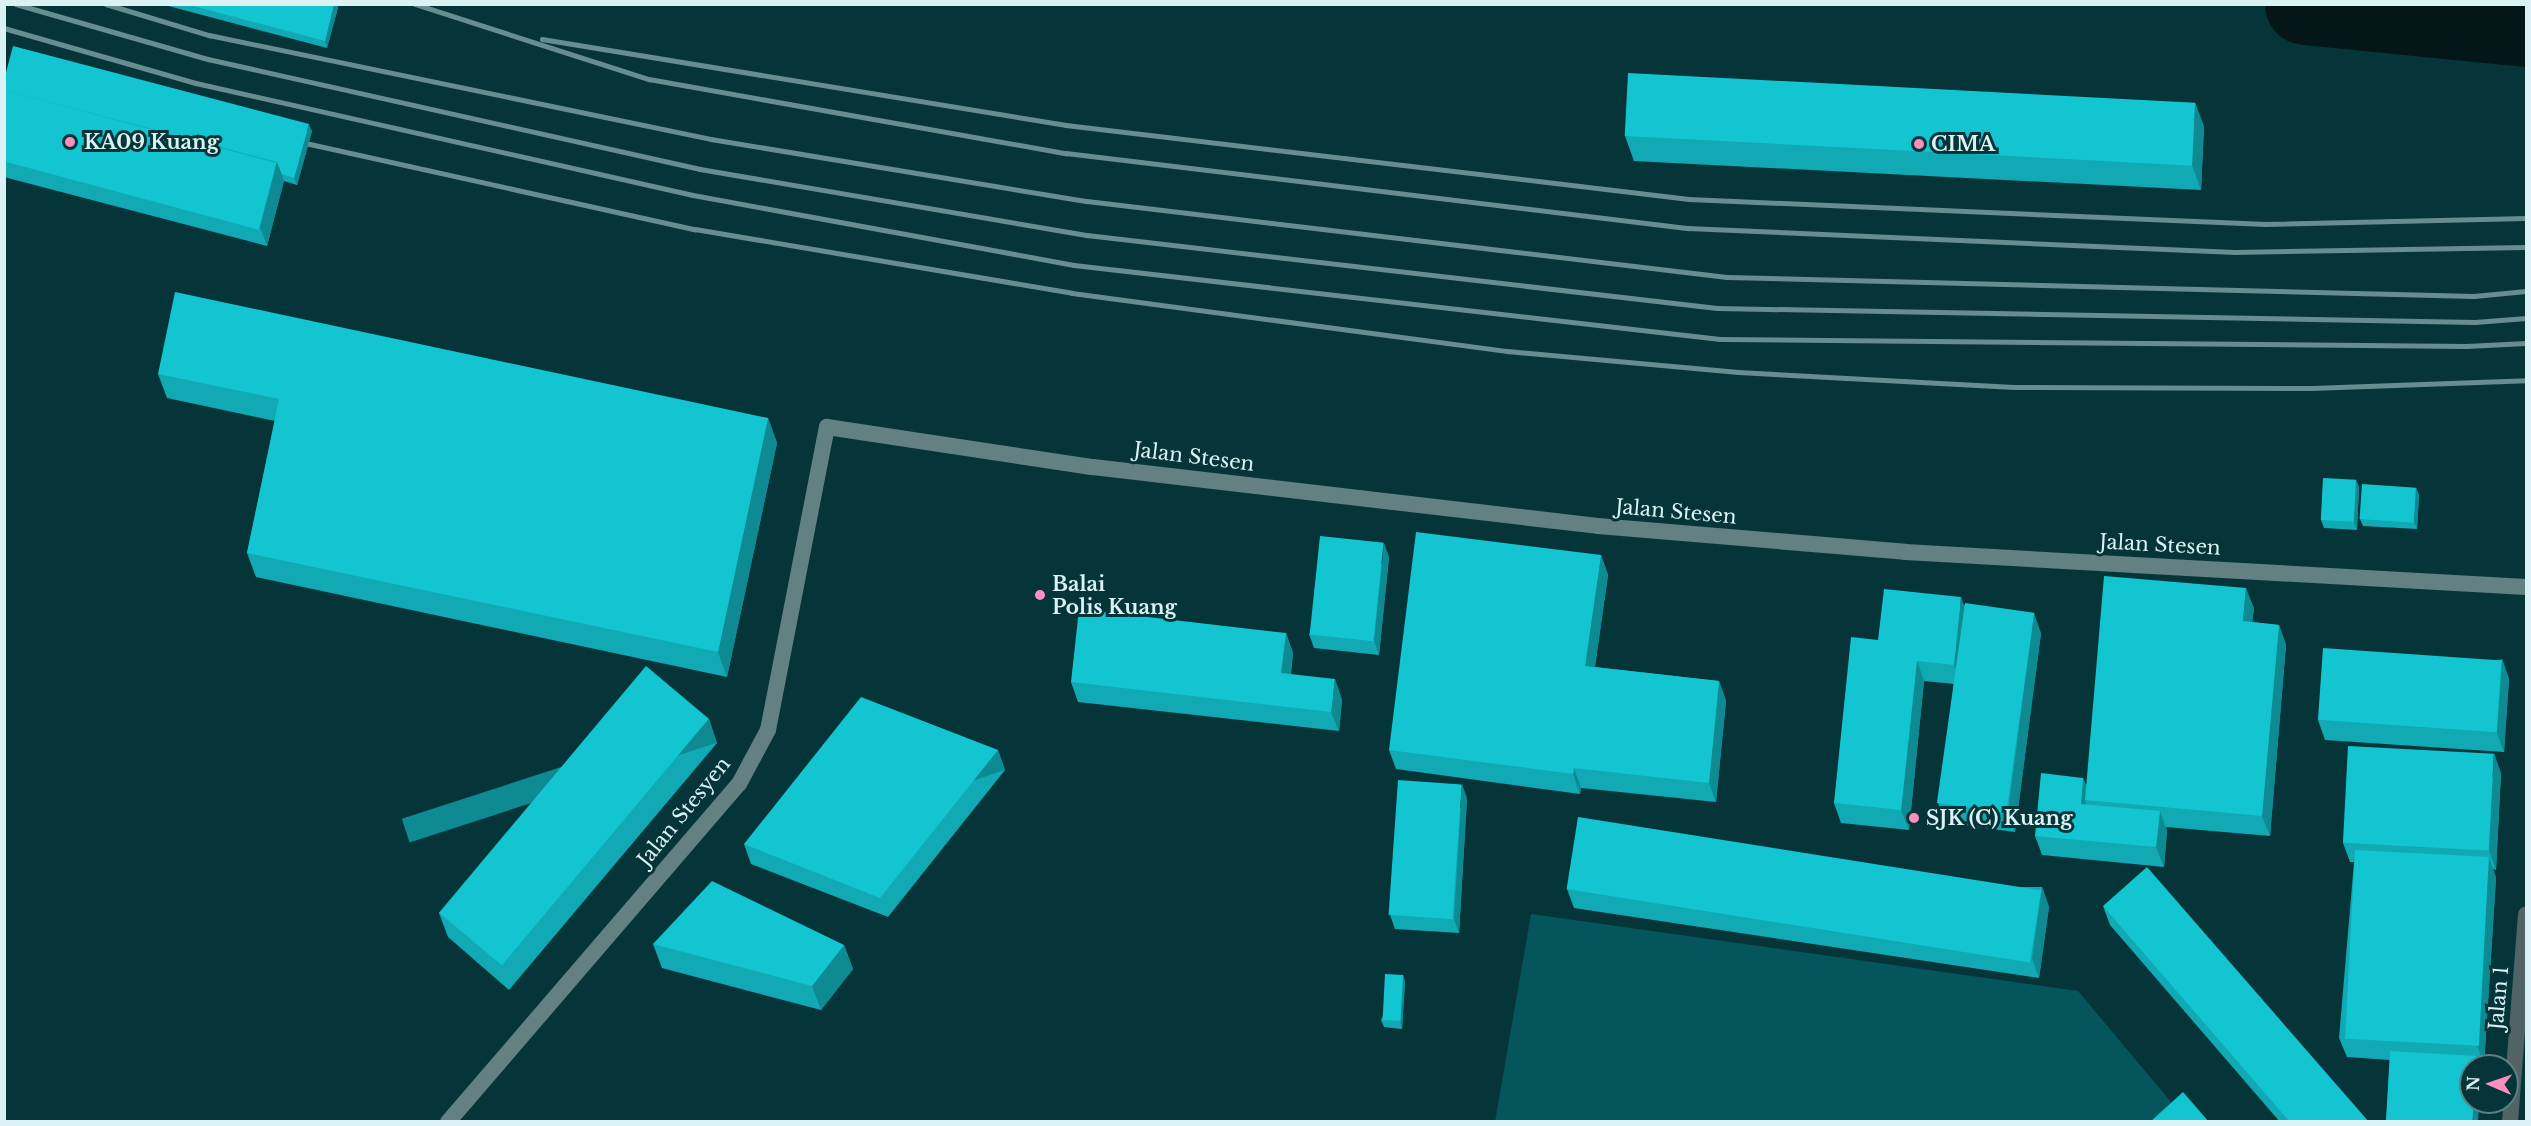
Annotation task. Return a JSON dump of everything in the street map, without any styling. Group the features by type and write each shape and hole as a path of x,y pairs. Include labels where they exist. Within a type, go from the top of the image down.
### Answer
{"main road":[{"name":"Jalan Stesen","path":"827,427 1093,466 1598,526 1905,552 2526,587"},
{"name":"Jalan Stesyen","path":"448,1122 744,775 768,730 827,427"}],"street":[{"name":"Jalan 1","path":"2510,1122 2522,1015 2526,915"}],"shaded area":[{"path":"1531,914 2078,991 2176,1108 2160,1122 1495,1122"}],"building":[{"path":"186,4 334,4 325,41"},
{"path":"13,46 309,124 294,178 282,174 277,162 4,90 4,80"},
{"name":"CIMA","path":"1628,73 2195,103 2192,166 1625,136"},
{"name":"KA09 Kuang","path":"4,90 276,163 259,230 4,161"},
{"path":"175,292 768,418 718,652 247,553 279,399 158,374"},
{"path":"2323,478 2356,480 2354,522 2321,520"},
{"path":"2362,484 2416,488 2413,523 2360,519"},
{"path":"1416,532 1601,555 1585,666 1719,681 1709,783 1574,768 1573,774 1389,750"},
{"path":"1320,536 1384,543 1373,641 1310,634"},
{"path":"2104,576 2246,588 2243,621 2279,625 2262,816 2085,800"},
{"path":"1884,589 1961,597 1954,665 1917,661 1901,810 1834,803 1851,637 1878,640"},
{"path":"1965,603 2034,613 2006,813 1937,803"},
{"path":"1079,609 1286,633 1281,673 1335,679 1331,712 1071,682"},
{"path":"2323,648 2502,660 2497,732 2318,720"},
{"path":"646,666 709,719 502,965 439,913"},
{"path":"861,697 998,750 880,898 744,844"},
{"path":"2348,746 2494,754 2489,851 2343,843"},
{"path":"2041,773 2083,778 2081,804 2160,811 2156,847 2035,836"},
{"path":"1398,780 1462,784 1452,919 1389,915"},
{"path":"1578,817 2041,890 2030,962 1567,889"},
{"path":"2355,850 2489,857 2479,1046 2345,1039"},
{"path":"2147,867 2369,1122 2290,1122 2103,906"},
{"path":"712,881 844,945 812,986 653,944"},
{"path":"1385,974 1403,975 1401,1021 1383,1020"},
{"path":"2390,1051 2459,1055 2459,1114 2473,1114 2472,1122 2386,1122"},
{"path":"2183,1092 2209,1122 2150,1122"}],"waterway":[{"path":"2305,4 2526,26"}],"railway":[{"path":"16,4 208,59 700,169 1087,235 1717,308 2475,322 2526,318"},
{"path":"106,4 209,35 711,139 1087,201 1727,277 2474,296 2526,291"},
{"path":"415,4 649,79 1066,153 1688,228 2234,252 2526,247"},
{"path":"4,28 196,83 693,195 1074,265 1720,339 2466,346 2526,343"},
{"path":"542,39 1066,125 1689,199 2265,224 2526,218"},
{"path":"292,140 695,229 1072,293 1507,351 1738,372 2014,387 2312,388 2526,380"}],"place":[{"name":"KA09 Kuang","path":"70,142"},
{"name":"CIMA","path":"1919,144"},
{"name":"Balai Polis Kuang","path":"1040,595"},
{"name":"SJK (C) Kuang","path":"1914,818"}]}
